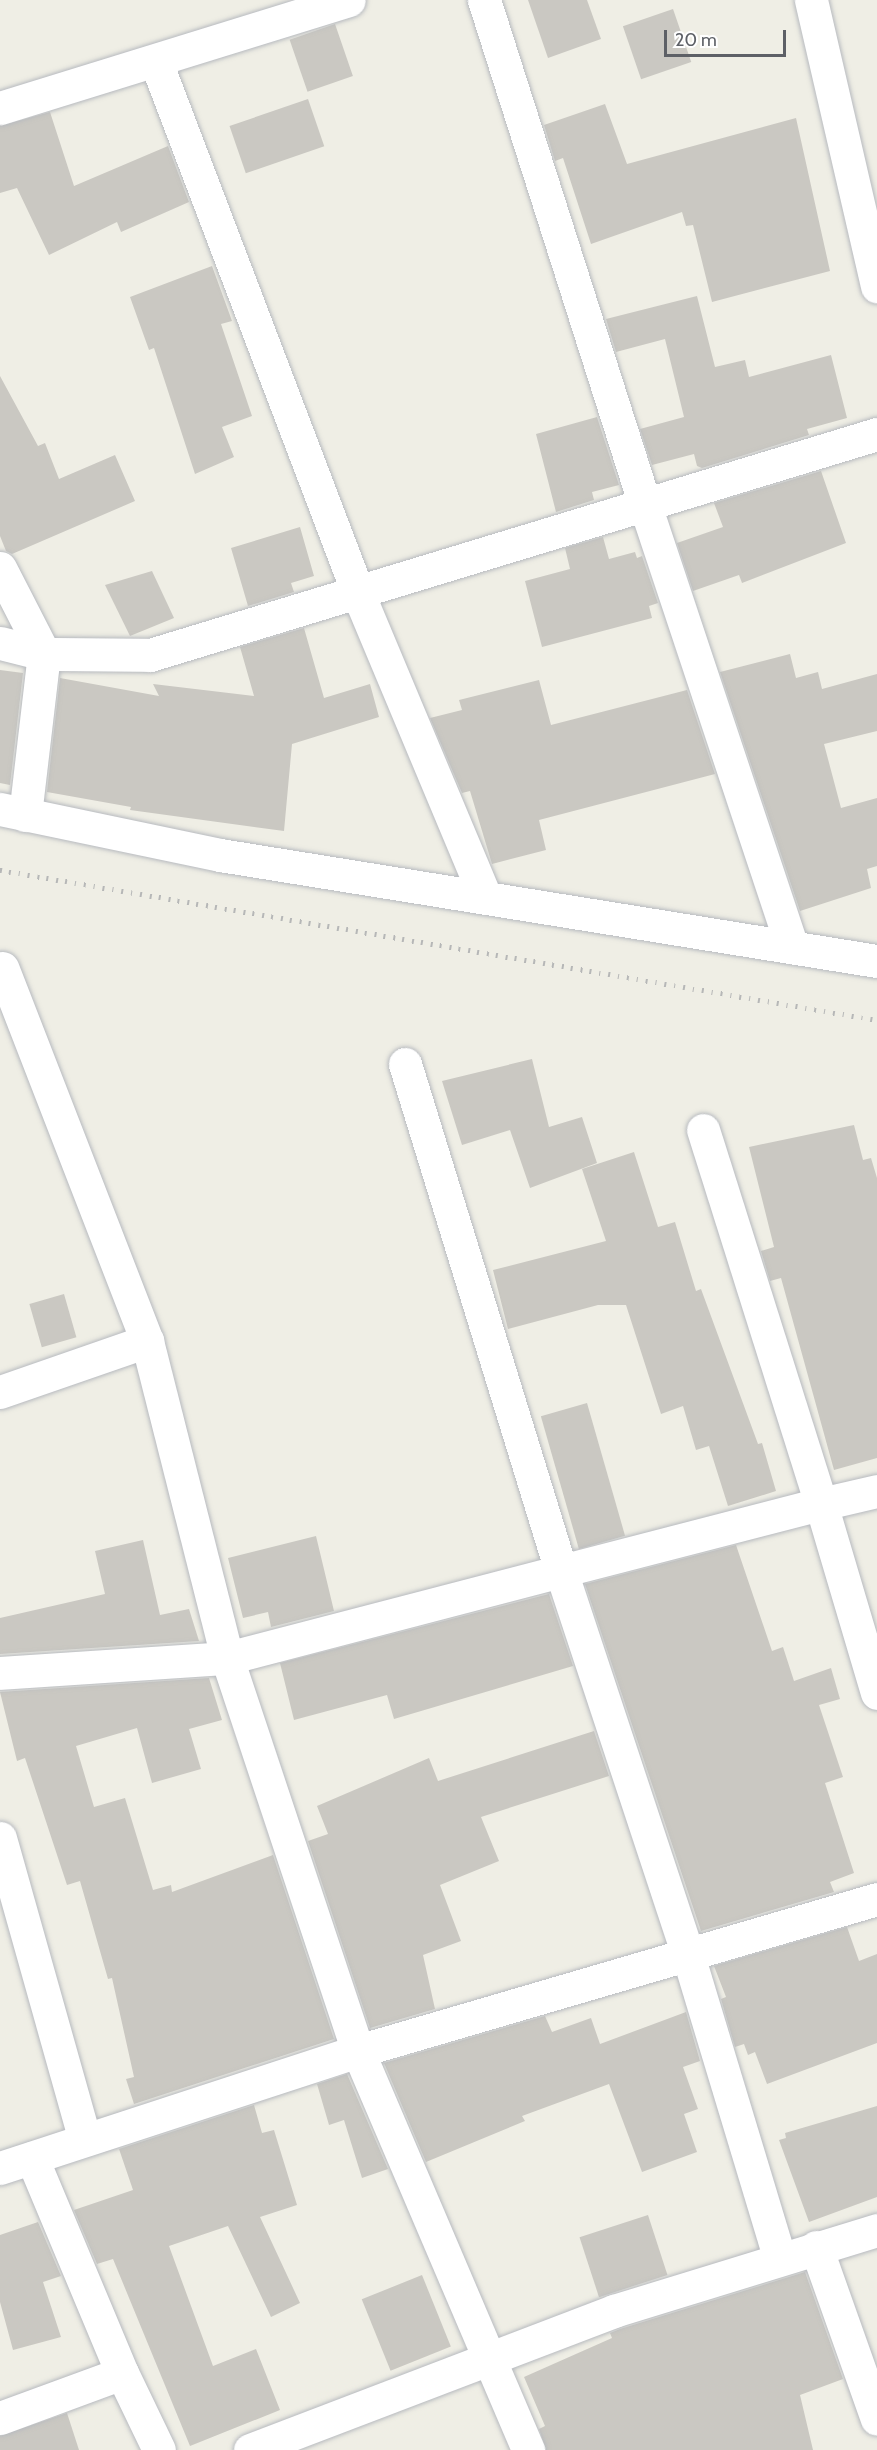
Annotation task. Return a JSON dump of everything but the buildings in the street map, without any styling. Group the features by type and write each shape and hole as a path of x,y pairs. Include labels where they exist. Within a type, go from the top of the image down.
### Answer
{"street":[{"path":"0,108 156,62 290,9 349,0"},
{"path":"484,0 644,502 792,947"},
{"path":"811,0 877,286"},
{"path":"156,62 358,593 485,897"},
{"path":"0,643 44,654 150,655 358,593 644,502 877,434"},
{"path":"0,568 44,654 12,812 220,855 877,961"},
{"path":"2,968 147,1341 226,1658 358,2051 528,2450"},
{"path":"405,1064 561,1571 688,1955 779,2257"},
{"path":"703,1130 877,1690"},
{"path":"0,1392 147,1341"},
{"path":"0,1673 226,1658 877,1491"},
{"path":"0,1838 84,2138"},
{"path":"0,2168 84,2138 358,2051 877,1899"},
{"path":"32,2158 122,2373 159,2450"},
{"path":"250,2450 614,2312 779,2257 877,2230"},
{"path":"816,2247 877,2419"},
{"path":"0,2418 122,2373"}],"railway":[{"path":"0,870 877,1020"}]}
